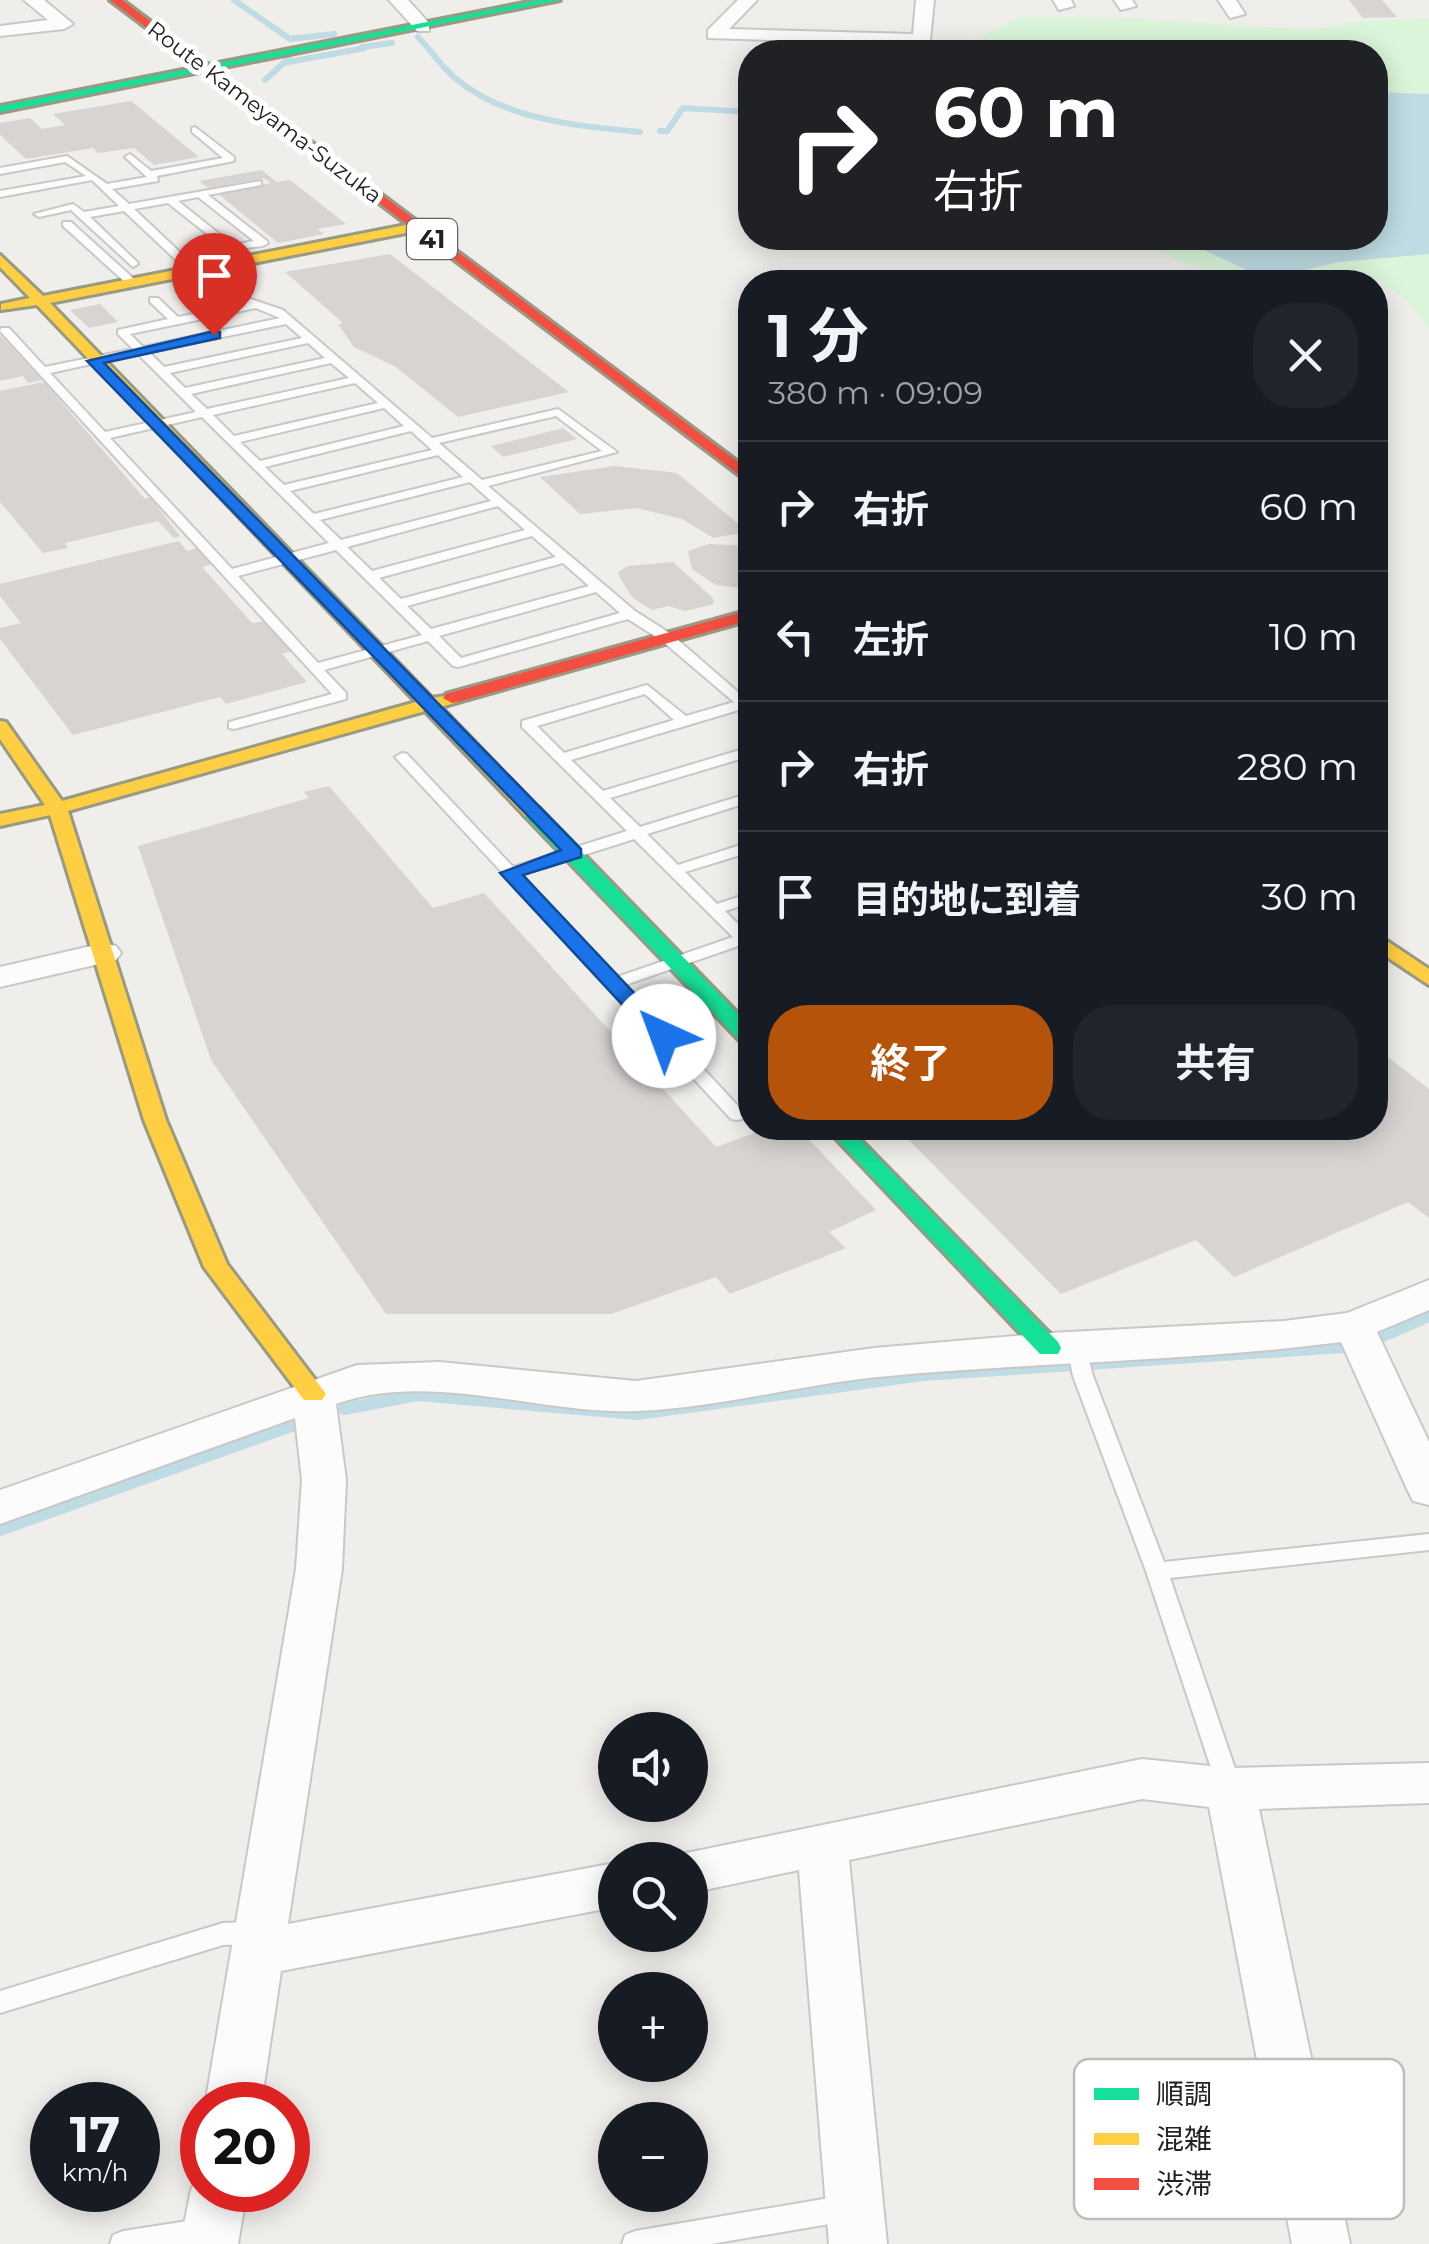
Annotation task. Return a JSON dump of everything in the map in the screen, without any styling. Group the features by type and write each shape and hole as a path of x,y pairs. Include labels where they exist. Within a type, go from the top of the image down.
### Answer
{"street":[{"path":"0,31 64,24 33,0"},
{"name":"Route Kameyama-Suzuka","path":"115,0 738,469"},
{"path":"398,0 423,27"},
{"path":"0,109 555,0"},
{"path":"748,0 714,34 921,40 925,0"},
{"path":"3,319 36,300 131,272 195,268 416,227"},
{"path":"8,268 738,1026"},
{"path":"0,820 57,808 738,618"},
{"path":"0,726 57,808 155,1120 216,1266 313,1394 324,1480 319,1569 237,2082"},
{"path":"1388,949 1429,979"},
{"path":"0,977 104,953"},
{"path":"849,1140 1072,1355"},
{"path":"0,1507 357,1380 440,1376 636,1396 874,1363 1072,1355 1354,1326 1429,1294"},
{"path":"1354,1326 1429,1489"},
{"path":"708,1868 1142,1778 1230,1789 1429,1783"},
{"path":"1230,1789 1283,2059"},
{"path":"822,1846 856,2225"},
{"path":"261,1942 598,1888"},
{"path":"1315,2219 1320,2244"}],"lane":[{"path":"150,174 231,160 195,130"},
{"path":"105,187 156,179 130,156"},
{"path":"0,171 12,164 67,160 94,177 214,290 257,304 288,320 630,614 666,637 738,697"},
{"path":"0,194 94,177"},
{"path":"81,216 258,183"},
{"path":"170,199 231,248 263,243 200,194"},
{"path":"39,214 73,208 131,272"},
{"path":"68,224 131,272"},
{"path":"154,300 176,321"},
{"path":"257,304 122,332 458,663 630,614"},
{"path":"3,319 44,372 341,696 234,724"},
{"path":"44,372 288,320"},
{"path":"162,371 311,339"},
{"path":"183,392 334,359"},
{"path":"103,436 358,379"},
{"path":"232,440 386,404"},
{"path":"282,489 558,412 610,452 312,518"},
{"path":"257,465 414,427"},
{"path":"229,574 500,502"},
{"path":"370,576 534,532"},
{"path":"398,604 565,558"},
{"path":"316,668 599,587"},
{"path":"684,722 647,689 527,724 738,931"},
{"path":"561,758 738,708"},
{"path":"599,796 738,755"},
{"path":"402,757 738,1114"},
{"path":"510,873 738,801"},
{"path":"674,871 738,851"},
{"path":"714,910 738,902"},
{"path":"615,984 738,943"},
{"path":"1072,1355 1157,1571 1230,1789"},
{"path":"1157,1571 1429,1542"},
{"path":"0,2002 223,1934 261,1942"},
{"path":"123,2244 213,2221"},
{"path":"635,2244 856,2225"}],"green space":[{"path":"1019,17 1122,18 1313,30 1362,21 1429,19 1429,329 1406,300 1388,287 1388,270 1201,270 1156,250 1388,250 1388,40 964,40 978,39"}],"water":[{"path":"1388,92 1429,94 1429,254 1339,262 1305,270 1247,270 1204,250 1388,250"}],"building":[{"path":"1349,0 1382,0 1397,17 1363,18"},
{"path":"131,101 199,157 154,165 134,148 98,153 93,148 26,159 0,135 0,123 30,118 42,129 65,125 53,114"},
{"path":"261,170 277,182 290,180 346,224 317,229 324,234 278,243 217,193 271,183 264,178 208,188 199,181"},
{"path":"390,254 569,392 458,417 396,367 354,347 338,324 343,323 285,272"},
{"path":"100,304 118,322 89,328 70,310"},
{"path":"0,335 42,380 28,383 23,376 0,381"},
{"path":"44,382 145,499 150,497 180,536 174,538 158,521 65,543 68,548 43,553 0,502 0,391"},
{"path":"563,428 577,439 503,457 491,446"},
{"path":"615,466 677,473 738,524 738,534 713,538 682,519 637,508 580,514 540,477"},
{"path":"179,541 187,551 197,548 213,564 202,567 252,623 265,621 291,651 282,654 307,682 226,704 220,697 73,735 0,639 0,628 21,623 0,596 0,584"},
{"path":"709,544 738,545 738,588 716,585 692,569 688,551"},
{"path":"673,562 713,598 714,604 685,611 668,606 652,610 633,598 618,572 628,566"},
{"path":"329,786 433,908 484,893 716,1147 738,1139 809,1140 876,1210 829,1232 846,1248 730,1294 716,1277 611,1314 386,1314 211,1060 138,846 309,798 304,792"},
{"path":"1388,1057 1429,1089 1429,1218 1408,1202 1234,1277 1196,1240 1061,1294 909,1140 1388,1140"}],"waterway":[{"path":"234,0 290,39 334,34"},
{"path":"418,37 455,78 496,103 543,118 640,132"},
{"path":"362,47 392,43"},
{"path":"284,63 365,48"},
{"path":"284,63 288,59"},
{"path":"265,80 284,63"},
{"path":"660,131 667,131 683,108 738,111"},
{"path":"1381,1337 1429,1316"},
{"path":"344,1409 417,1395 637,1414 923,1375 1343,1347"},
{"path":"0,1530 294,1425"}],"traffic: fast":[{"path":"0,109 555,0"},
{"path":"532,812 738,1026"},
{"path":"849,1140 1049,1348"}],"traffic: slow":[{"path":"6,307 416,227"},
{"path":"0,259 532,812"},
{"path":"0,820 57,808 452,698"},
{"path":"0,726 57,808 155,1120 216,1267 313,1394"},
{"path":"1388,949 1429,979"}],"traffic: jam":[{"path":"115,0 738,469"},
{"path":"452,698 738,618"}],"route":[{"path":"214,335 94,361 574,853 510,873 664,1036"}]}
